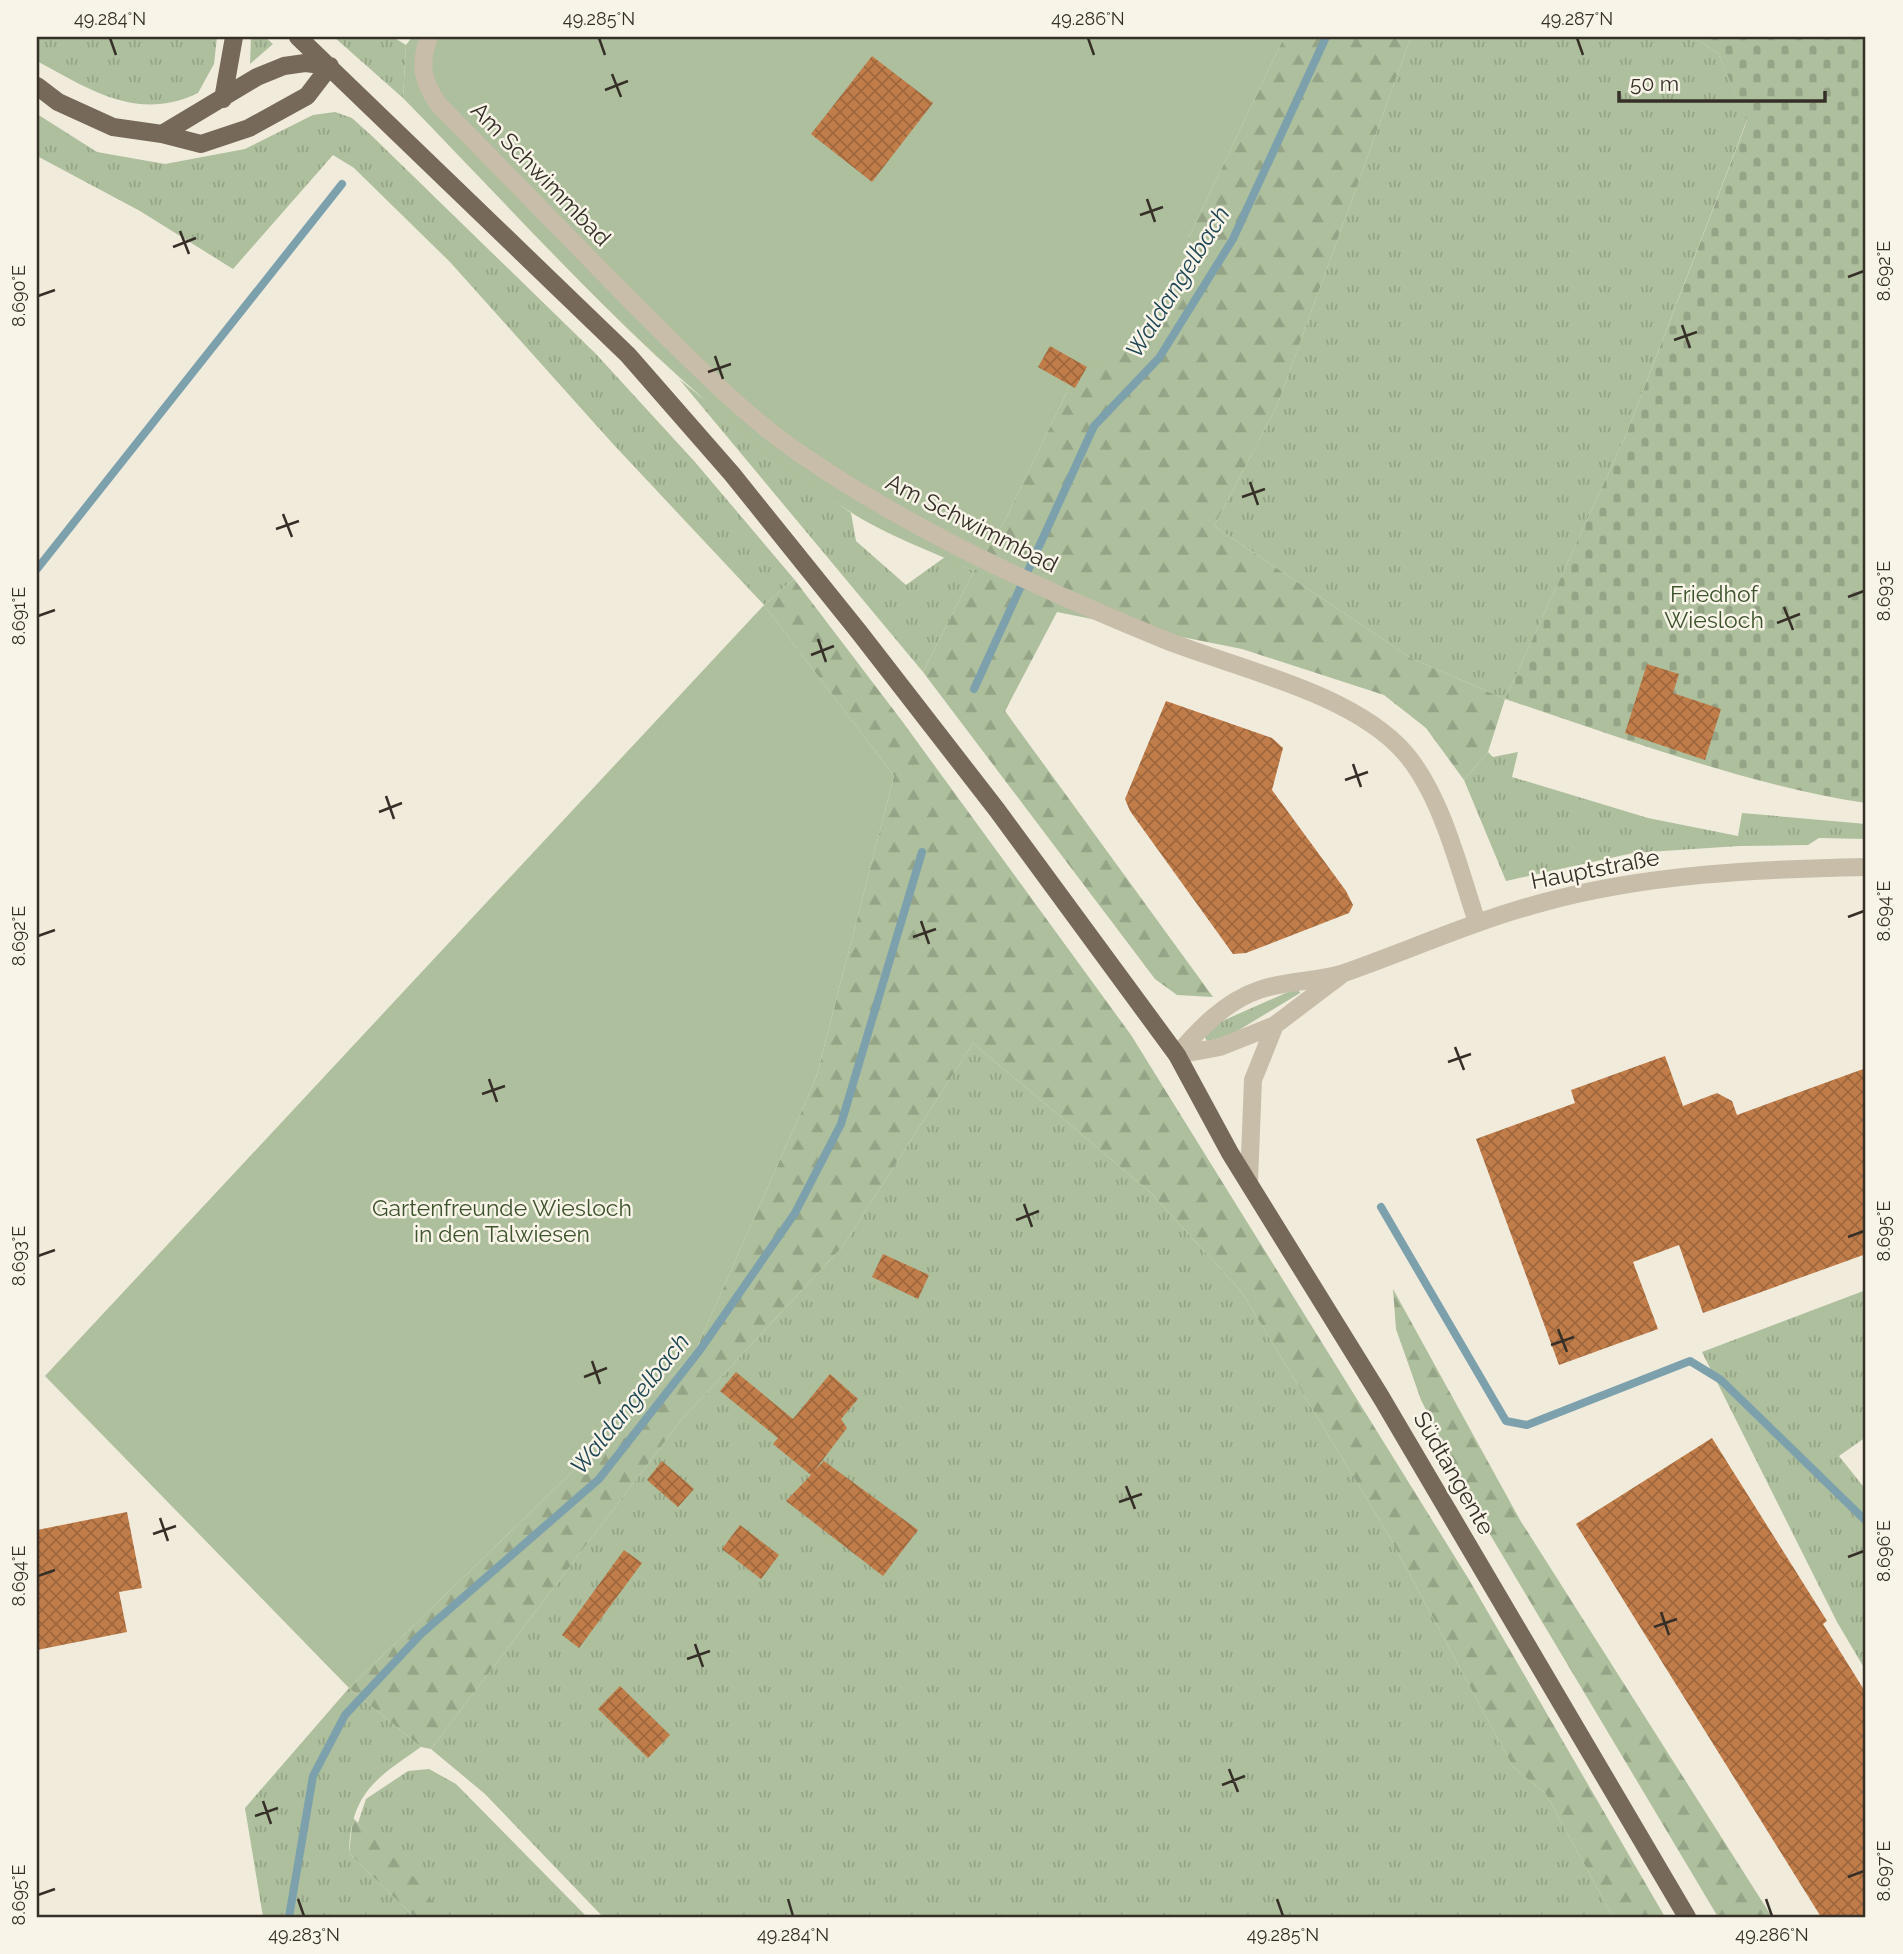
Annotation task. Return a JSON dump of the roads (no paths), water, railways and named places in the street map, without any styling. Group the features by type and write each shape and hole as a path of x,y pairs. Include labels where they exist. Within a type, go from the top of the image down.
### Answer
{"main road":[{"path":"223,99 234,37"},
{"name":"Südtangente","path":"299,37 585,310 732,474 907,693 1177,1055 1249,1181 1381,1397 1687,1917"},
{"path":"162,134 257,77 284,66 305,63 330,66"},
{"path":"37,86 58,102 113,127 162,134 201,144 249,128 307,96 330,66"}],"street":[{"name":"Am Schwimmbad","path":"429,37 421,70 428,89 439,105 753,420 886,509 1000,568 1167,641 1253,671 1340,706 1372,723 1404,751 1428,783 1477,922"},
{"name":"Hauptstraße","path":"1177,1055 1204,1023 1257,990 1343,973 1477,922 1543,902 1673,878 1770,869 1866,867"},
{"name":"Hauptstraße","path":"1177,1055 1220,1047 1275,1025 1343,973"},
{"path":"1249,1181 1253,1080 1275,1025"}],"waterway":[{"name":"Waldangelbach","path":"974,689 1094,426 1159,358 1233,239 1326,37"},
{"path":"37,569 342,184"},
{"name":"Waldangelbach","path":"289,1917 313,1776 345,1715 421,1634 599,1479 700,1350 795,1213 841,1124 922,852"},
{"path":"1381,1207 1506,1421 1527,1425 1690,1361 1721,1380 1866,1521"}],"park label":[{"name":"Friedhof Wiesloch","path":"1714,607"},
{"name":"Gartenfreunde Wiesloch in den Talwiesen","path":"502,1221"}]}
